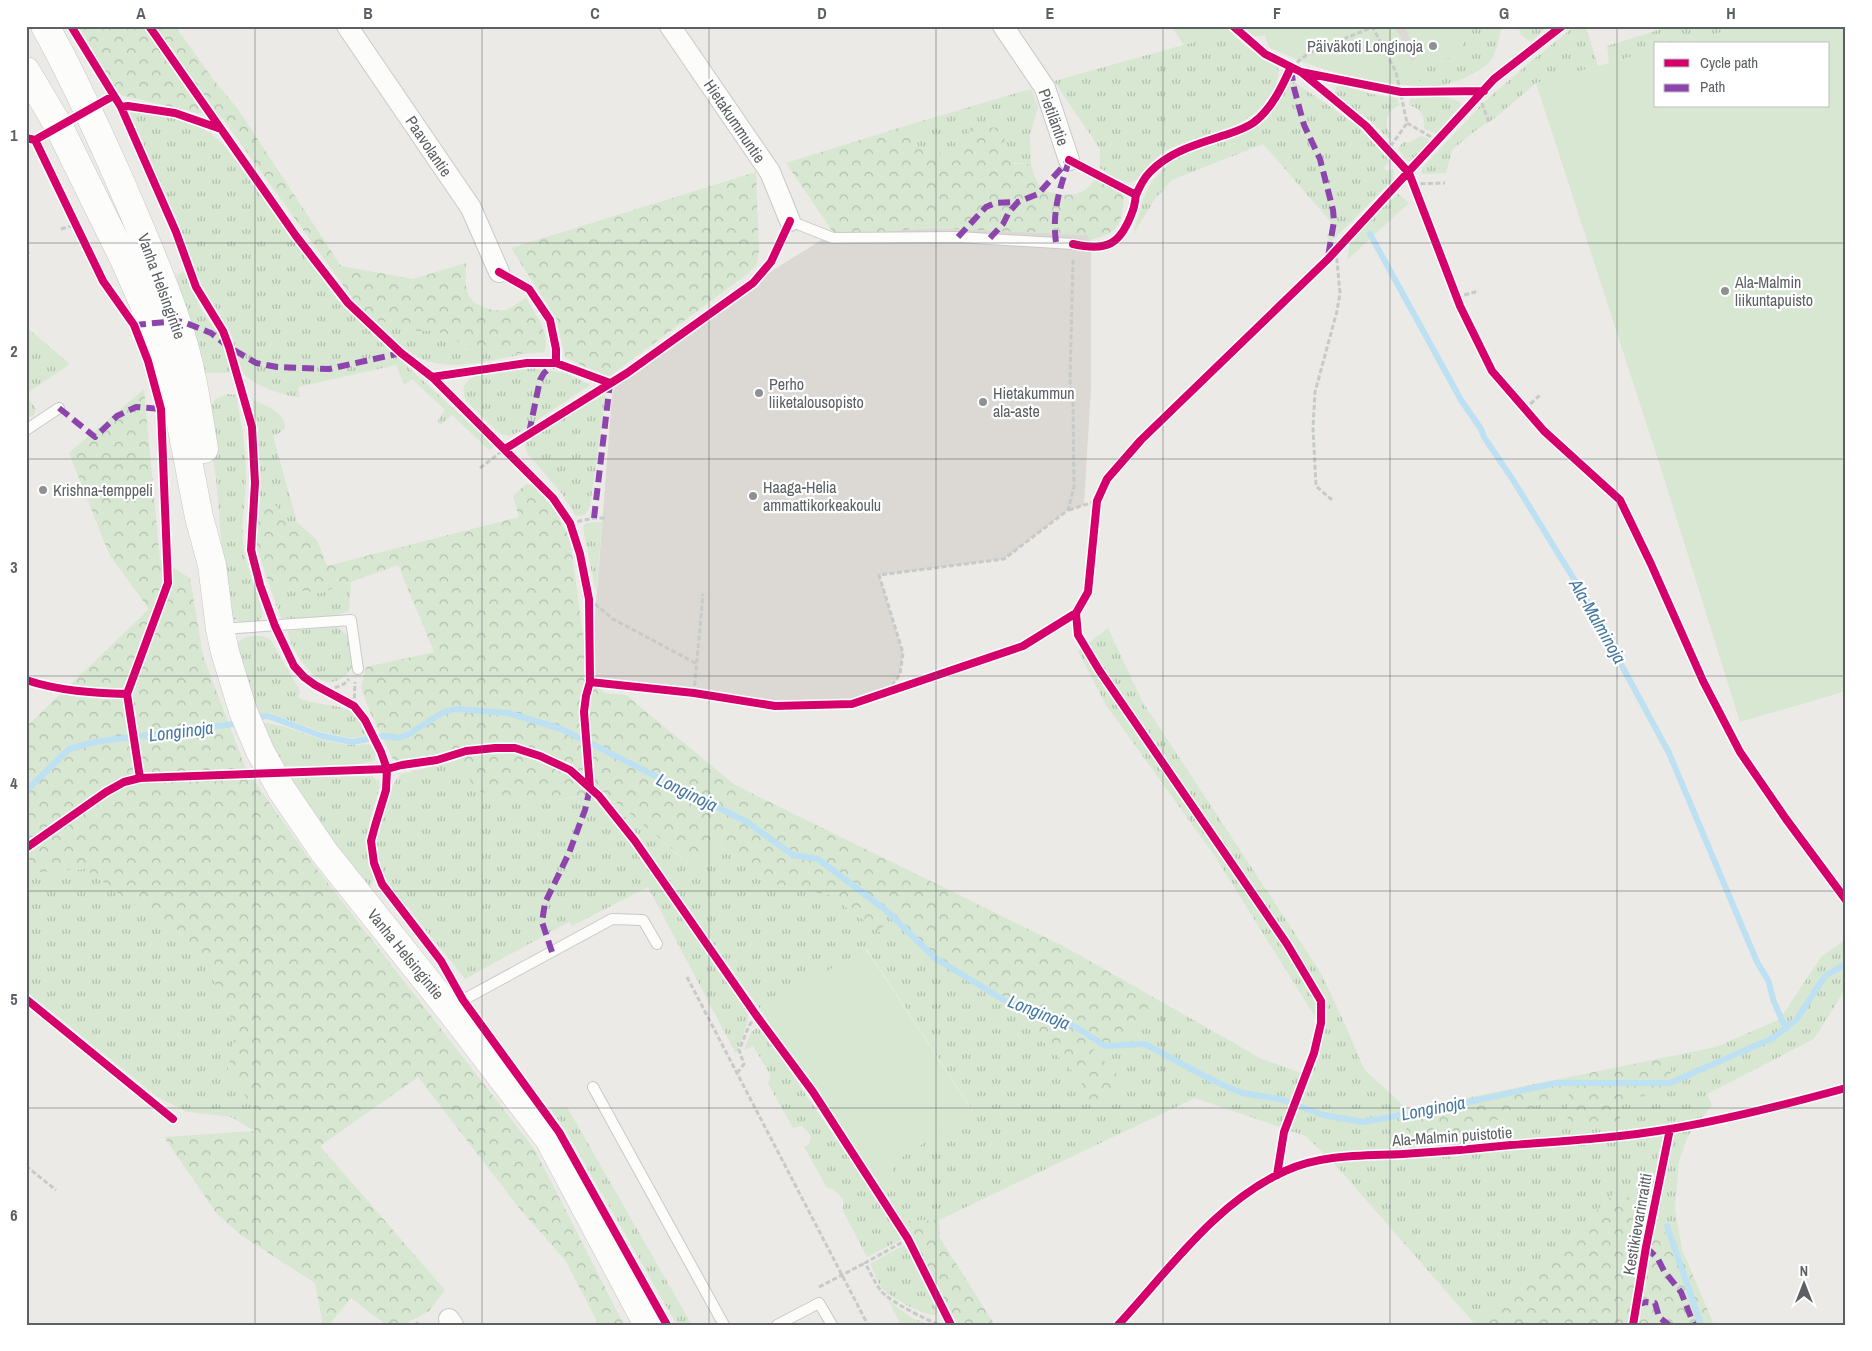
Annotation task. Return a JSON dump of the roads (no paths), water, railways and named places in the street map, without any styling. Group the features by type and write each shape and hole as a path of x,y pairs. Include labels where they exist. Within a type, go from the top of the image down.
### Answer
{"main road":[{"name":"Vanha Helsingintie","path":"45,26 63,57 89,110 151,253 177,321 194,388 214,515 212,565"},
{"path":"29,80 63,57"},
{"name":"Vanha Helsingintie","path":"29,80 59,127 124,259 145,307 174,388 199,517 212,565 220,629 233,683 260,751 281,789 330,860 450,1010 549,1139 648,1325"}],"street":[{"name":"Paavolantie","path":"347,26 471,208 499,272"},
{"name":"Hietakummuntie","path":"670,26 770,172 790,221"},
{"name":"Pietiläntie","path":"1003,26 1045,88 1069,160"}],"lane":[{"path":"790,221 833,238 958,237 1073,244"},
{"path":"26,430 59,408"},
{"path":"220,629 351,620 358,669"},
{"path":"450,1010 463,1000 612,919 643,920 658,944"},
{"path":"593,1087 724,1325"},
{"path":"777,1325 819,1303 832,1325"}],"waterway":[{"name":"Ala-Malminoja","path":"1370,234 1461,400 1513,480 1604,628 1622,666 1669,753 1757,962 1768,980 1774,1002 1786,1029"},
{"name":"Longinoja","path":"258,717 268,716 322,736 352,742 384,736 399,738 409,734 442,713 455,709 508,713 562,729 747,822 793,855 818,859 887,911 935,958 1002,999 1074,1026 1105,1046 1145,1044 1212,1080 1242,1093 1280,1099 1323,1115 1363,1122 1446,1107 1556,1083 1670,1083 1773,1038 1797,1019 1825,976 1846,964"},
{"name":"Longinoja","path":"26,791 69,749 94,742 233,724"},
{"path":"1667,1226 1701,1325"}],"place":[{"name":"Päiväkoti Longinoja","path":"1433,46"},
{"name":"Ala-Malmin liikuntapuisto","path":"1725,291"},
{"name":"Perho liiketalousopisto","path":"759,393"},
{"name":"Hietakummun ala-aste","path":"983,402"},
{"name":"Krishna-temppeli","path":"43,490"},
{"name":"Haaga-Helia ammattikorkeakoulu","path":"753,496"}]}
